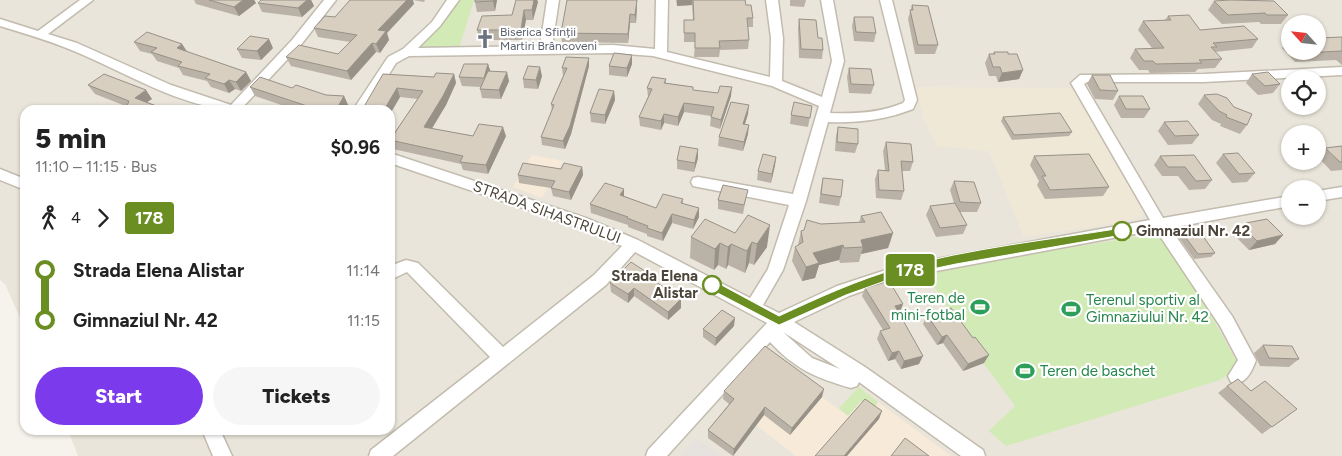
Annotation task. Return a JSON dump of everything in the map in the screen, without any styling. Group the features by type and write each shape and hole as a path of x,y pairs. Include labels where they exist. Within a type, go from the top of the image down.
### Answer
{"street":[{"path":"41,34 87,0"},
{"path":"238,105 296,43 330,0"},
{"path":"363,105 392,60 407,52 436,24 453,0"},
{"path":"545,50 553,0"},
{"path":"661,54 662,0"},
{"path":"772,0 777,38 776,83"},
{"path":"753,307 775,270 798,201 838,61 827,0"},
{"path":"407,52 613,49 661,54 776,83 825,111 856,117 884,114 908,106 911,100 886,0"},
{"path":"0,22 74,46 168,88 218,105"},
{"path":"1237,376 1244,368 1247,360 1243,352 1226,321 1160,225 1077,83 1079,80 1204,78 1342,71"},
{"name":"STRADA SIHASTRULUI","path":"395,160 580,222 633,244 753,307 774,326 858,372 976,456"},
{"path":"0,174 20,183"},
{"path":"698,182 798,201"},
{"path":"1326,195 1342,192"},
{"path":"655,456 774,326 843,292 898,272 956,260 1160,225 1281,202"},
{"path":"378,456 600,280 633,244"},
{"path":"395,270 406,265 412,267 503,358"},
{"path":"774,326 791,353 808,366 824,373 851,380"},
{"path":"213,435 223,456"}],"shaded area":[{"path":"0,0 1342,0 1342,456 78,456 70,435 395,435 395,105 20,105 20,318 5,284 0,280"},
{"name":"Gimnaziul Nr. 42","path":"915,87 1074,88 1113,155 1112,158 1115,165 1122,168 1147,210 1145,214 1125,222 1024,237 989,151 937,146 924,120"},
{"path":"532,155 563,161 542,198 513,187"},
{"path":"822,397 848,416 861,401 872,409 878,402 951,456 796,456 723,399"},
{"path":"695,438 723,456 682,456"}],"green space":[{"path":"457,0 474,0 459,48 427,48 418,46"},
{"name":"Terenul sportiv al Gimnaziului Nr. 42","path":"1155,234 1173,247 1237,362 1230,373 1220,380 1006,446 989,431 1015,406 968,342 927,275 975,263"},
{"path":"859,387 878,402 872,410 861,401 848,416 839,408"}],"building":[{"path":"209,0 243,0 234,7"},
{"path":"261,0 307,0 298,8 258,3"},
{"path":"350,0 407,0 378,30 386,31 376,44 372,43 347,71 286,57 299,45 338,54 357,35 314,28 325,16 335,17"},
{"path":"475,0 494,0 475,2"},
{"path":"516,0 534,0 532,10 524,10 521,30 477,30 482,16 512,15"},
{"path":"567,0 637,0 635,15 630,14 628,34 561,33"},
{"path":"693,0 745,0 746,5 751,5 753,18 747,18 749,40 719,41 720,48 695,48 695,33 684,33 684,20 694,20"},
{"path":"1214,1 1274,1 1288,15 1267,15 1265,13 1228,15"},
{"path":"912,5 928,6 938,45 918,45 910,10 913,10"},
{"path":"1189,15 1200,30 1244,26 1258,39 1213,43 1217,47 1211,47 1222,59 1199,60 1202,63 1156,64 1153,61 1144,61 1135,49 1164,48 1143,21 1171,20 1168,16"},
{"path":"854,17 873,17 876,33 856,32"},
{"path":"799,19 816,20 818,38 822,38 823,50 801,49"},
{"path":"147,32 182,44 177,48 246,72 236,82 229,80 224,84 205,78 210,74 178,66 182,62 151,52 157,48 134,42"},
{"path":"250,36 269,39 257,51 237,49"},
{"path":"1342,37 1342,51 1326,52 1326,38"},
{"path":"994,52 1017,54 1023,70 1002,73 1000,67 993,67 989,54 995,54"},
{"path":"614,53 632,55 627,68 609,66"},
{"path":"566,57 589,58 570,126 563,141 541,137 554,105 551,104 567,68 562,68"},
{"path":"464,64 488,64 484,78 459,77"},
{"path":"528,66 540,67 536,80 523,79"},
{"path":"849,68 871,69 874,85 851,84"},
{"path":"488,71 507,72 499,90 480,89"},
{"path":"1268,72 1280,84 1265,86 1252,74"},
{"path":"436,73 454,74 424,127 473,136 479,124 503,127 486,165 460,162 463,156 395,141 395,133 423,91 397,88 387,105 365,105 383,74 434,77"},
{"path":"104,74 146,90 135,98 154,105 127,105 129,101 88,85"},
{"path":"1092,75 1110,75 1118,91 1100,90"},
{"path":"260,77 292,88 296,85 326,95 344,96 339,105 304,105 250,87"},
{"path":"652,77 666,79 664,83 693,87 693,90 718,93 720,86 732,87 721,120 711,117 714,107 684,103 678,117 664,114 661,121 639,117 652,89 647,88"},
{"path":"599,89 614,91 605,115 590,113"},
{"path":"1217,94 1227,98 1234,107 1252,114 1247,125 1226,117 1227,115 1219,111 1204,95"},
{"path":"1119,96 1143,96 1150,109 1126,109"},
{"path":"731,102 749,105 743,124 749,125 744,142 719,137"},
{"path":"794,102 812,106 810,118 791,115"},
{"path":"1060,113 1072,132 1014,135 1003,117"},
{"path":"1188,121 1199,135 1175,136 1164,122"},
{"path":"838,127 858,129 858,144 837,142"},
{"path":"886,142 911,144 913,162 901,161 904,191 879,190 878,170 889,171"},
{"path":"680,146 698,149 695,163 677,160"},
{"path":"1342,146 1342,162 1340,162 1326,148"},
{"path":"1238,153 1255,173 1239,174 1223,154"},
{"path":"763,154 776,157 772,174 758,171"},
{"path":"1089,154 1109,187 1050,190 1042,176 1046,176 1034,156"},
{"path":"1194,155 1212,180 1196,181 1185,167 1168,167 1160,156"},
{"path":"523,163 561,169 564,163 582,167 569,192 551,188 555,181 518,175"},
{"path":"823,178 843,180 841,197 821,194"},
{"path":"954,181 974,182 981,203 960,202"},
{"path":"605,183 624,189 620,195 656,208 663,194 683,199 681,203 699,208 694,220 672,214 662,233 647,228 648,226 628,217 590,204"},
{"path":"723,185 748,190 744,205 718,200"},
{"path":"955,203 967,225 940,228 930,206"},
{"path":"881,212 893,233 861,240 863,247 844,248 843,245 813,253 819,263 806,267 795,247 803,242 801,231 804,230 807,220 821,224 865,222 861,216"},
{"path":"748,215 770,225 757,244 752,242 747,251 731,244 728,247 720,243 715,249 691,237 705,219 735,233"},
{"path":"1267,219 1283,235 1257,241 1245,229 1250,227 1246,223"},
{"path":"1200,232 1215,253 1198,254 1183,234"},
{"path":"631,262 648,273 646,275 681,299 668,312 634,288 628,294 610,283"},
{"path":"889,281 903,304 895,306 923,356 904,361 899,351 892,353 880,331 890,328 865,288"},
{"path":"951,308 973,338 975,337 989,355 968,364 947,335 942,337 927,315"},
{"path":"722,310 735,318 716,338 703,329"},
{"path":"1263,345 1292,346 1299,359 1269,358"},
{"path":"765,346 824,389 792,428 765,407 734,449 708,430 734,399 724,391"},
{"path":"1238,379 1251,391 1265,381 1297,409 1272,427 1227,386"},
{"path":"865,399 882,411 844,456 815,456"},
{"path":"905,438 929,456 891,456"}],"bus line":[{"name":"178","path":"712,285 779,321 843,292 898,272 1122,231"}],"place":[{"name":"Biserica Sfinții Martiri Brâncoveni","path":"485,39"},
{"name":"Gimnaziul Nr. 42","path":"1122,231"},
{"name":"Strada Elena Alistar","path":"712,285"},
{"name":"Teren de mini-fotbal","path":"980,307"},
{"name":"Terenul sportiv al Gimnaziului Nr. 42","path":"1071,309"},
{"name":"Teren de baschet","path":"1025,371"}]}
